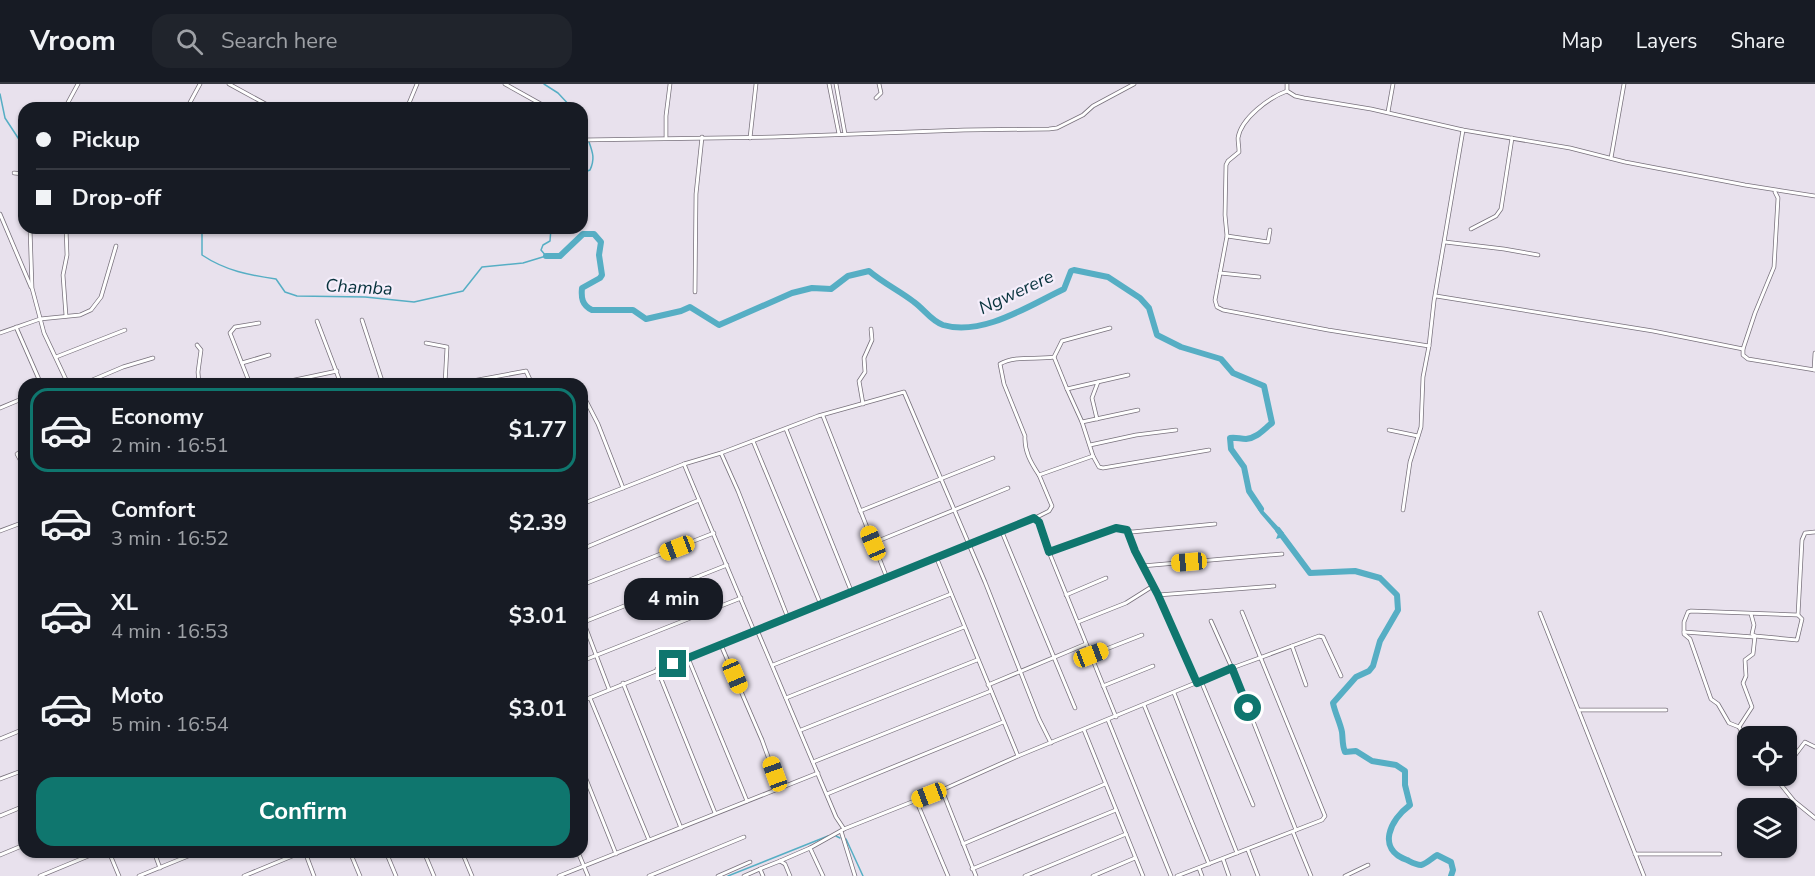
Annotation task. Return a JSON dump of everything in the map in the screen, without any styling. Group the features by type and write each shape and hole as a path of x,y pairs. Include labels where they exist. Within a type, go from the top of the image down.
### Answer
{"street":[{"path":"68,102 78,84"},
{"path":"190,102 200,84"},
{"path":"230,84 262,102"},
{"path":"410,102 417,84"},
{"path":"505,84 537,102"},
{"path":"666,137 670,84"},
{"path":"750,138 756,84"},
{"path":"829,84 839,134"},
{"path":"836,84 845,134"},
{"path":"876,98 881,93 879,84"},
{"path":"588,139 750,138 1057,128 1134,84"},
{"path":"1287,84 1287,91"},
{"path":"1388,113 1393,84"},
{"path":"1611,158 1624,84"},
{"path":"1287,91 1304,98 1388,113 1463,130 1570,148 1774,190 1815,196"},
{"path":"1287,91 1278,94 1254,112 1239,133 1239,152 1228,160 1226,165 1227,236 1215,300 1217,307 1222,310 1318,329 1429,346"},
{"path":"1402,510 1410,462 1418,436 1423,376 1463,130"},
{"path":"695,292 696,195 702,137"},
{"path":"1471,229 1496,216 1501,209 1512,138"},
{"path":"14,173 18,173"},
{"path":"1774,190 1778,198 1774,267 1755,313 1743,355 1746,358 1814,370 1815,353"},
{"path":"0,214 32,288 44,333 65,378"},
{"path":"1227,236 1268,242 1270,230"},
{"path":"30,234 32,288"},
{"path":"66,234 63,275 66,316"},
{"path":"1445,242 1538,255"},
{"path":"0,333 40,319 86,313 97,303 116,246"},
{"path":"1220,273 1259,277"},
{"path":"1436,296 1743,349"},
{"path":"362,320 381,378"},
{"path":"317,321 339,378"},
{"path":"248,378 230,331 238,326 259,323"},
{"path":"16,327 38,378"},
{"path":"1110,328 1062,341 1054,357 1099,467 1209,450"},
{"path":"863,404 859,381 865,372 864,358 872,340 871,329"},
{"path":"56,357 125,330"},
{"path":"426,343 447,347 445,378"},
{"path":"197,345 201,350 198,378"},
{"path":"242,363 269,356"},
{"path":"649,840 590,698 657,669 969,546 1052,509 1039,475 1030,462 1024,444 1025,436 1004,384 1000,364 1021,359 1054,357"},
{"path":"97,378 153,358"},
{"path":"304,378 337,371"},
{"path":"488,378 526,371 529,378"},
{"path":"1066,388 1128,375"},
{"path":"1097,419 1092,398 1098,382"},
{"path":"588,502 684,464 823,416 904,392 1051,743"},
{"path":"0,408 18,400"},
{"path":"588,405 622,488"},
{"path":"1082,422 1138,410"},
{"path":"823,416 887,578"},
{"path":"786,429 852,593"},
{"path":"1090,445 1136,435 1176,430"},
{"path":"1389,430 1418,436"},
{"path":"753,441 821,605"},
{"path":"721,453 788,618"},
{"path":"1039,475 1093,456"},
{"path":"860,511 993,458"},
{"path":"684,464 843,830 855,876"},
{"path":"873,543 1008,488"},
{"path":"588,547 700,500"},
{"path":"1034,518 1039,522 1116,717"},
{"path":"0,531 18,524"},
{"path":"1049,552 1116,528 1132,532 1215,524"},
{"path":"1127,530 1142,566 1199,682 1252,805"},
{"path":"1002,532 1075,708"},
{"path":"1683,632 1797,640 1802,627 1802,619 1798,615 1801,543 1805,532 1815,532"},
{"path":"588,583 714,533"},
{"path":"1142,566 1282,554"},
{"path":"937,559 1018,756"},
{"path":"588,618 727,564"},
{"path":"1066,595 1106,578"},
{"path":"1078,622 1126,603 1153,586"},
{"path":"1158,595 1274,586"},
{"path":"773,666 951,594"},
{"path":"588,659 741,598"},
{"path":"1737,726 1729,723 1716,702 1711,699 1691,641 1683,632 1684,619 1689,611 1798,615"},
{"path":"1177,876 1295,831 1322,820 1325,816 1242,612"},
{"path":"1540,613 1644,876"},
{"path":"1740,726 1752,708 1743,683 1746,676 1745,660 1753,654 1755,636 1752,634 1754,625 1751,614"},
{"path":"1211,621 1232,668 1311,876"},
{"path":"786,698 964,627"},
{"path":"588,632 609,689"},
{"path":"1091,655 1142,635"},
{"path":"744,876 810,848 843,830 1018,756 1259,657 1319,636 1323,637 1341,676"},
{"path":"988,685 1086,644"},
{"path":"721,645 762,740 779,788"},
{"path":"1292,646 1306,685"},
{"path":"688,658 747,801"},
{"path":"800,730 977,660"},
{"path":"1103,686 1153,666"},
{"path":"657,669 715,813"},
{"path":"623,683 681,828"},
{"path":"813,762 991,691"},
{"path":"1174,693 1237,854"},
{"path":"1144,705 1209,864"},
{"path":"1579,710 1666,710"},
{"path":"1108,720 1172,876"},
{"path":"827,794 1003,722"},
{"path":"1084,730 1143,876"},
{"path":"0,739 18,732"},
{"path":"1797,753 1805,742 1815,747"},
{"path":"0,779 18,772"},
{"path":"559,876 818,772"},
{"path":"588,784 616,854"},
{"path":"963,844 1106,784"},
{"path":"1783,786 1794,801 1815,818"},
{"path":"942,790 975,876"},
{"path":"916,800 948,876"},
{"path":"0,816 18,808"},
{"path":"972,869 1116,810"},
{"path":"1025,876 1126,834"},
{"path":"650,876 744,837"},
{"path":"0,855 18,848"},
{"path":"810,848 823,876"},
{"path":"1248,850 1258,876"},
{"path":"1635,854 1720,854"},
{"path":"40,876 84,858"},
{"path":"112,858 119,876"},
{"path":"156,858 160,868"},
{"path":"139,876 182,858"},
{"path":"244,876 289,858"},
{"path":"306,858 314,876"},
{"path":"352,858 360,876"},
{"path":"388,858 396,876"},
{"path":"426,858 434,876"},
{"path":"464,858 472,876"},
{"path":"581,858 588,876"},
{"path":"1093,876 1135,858"},
{"path":"1222,859 1229,876"},
{"path":"780,861 785,864 790,876"},
{"path":"718,876 750,862"},
{"path":"1345,876 1368,865"},
{"path":"1199,868 1202,876"},
{"path":"760,869 763,876"}],"water":[{"path":"1249,491 1257,504 1284,533 1280,538 1276,539 1278,534 1260,513"}],"waterway":[{"name":"Ngwerere","path":"544,84 566,102"},
{"name":"Chamba","path":"0,94 5,118 18,138"},
{"name":"Ngwerere","path":"588,171 593,163 589,142"},
{"name":"Chamba","path":"202,234 202,255 238,272 276,279 285,292 297,296 365,297 414,302 463,291 482,267 523,263 546,256 541,250 543,245 550,241 551,234"},
{"name":"Ngwerere","path":"546,256 560,256 583,234 594,234 601,242 599,255 602,275 582,288 583,301 586,306 592,310 633,310 646,319 690,307 719,325 792,293 812,288 831,289 848,276 869,271 914,302 935,321 958,328 974,327 1005,318 1064,289 1071,271 1108,277 1140,298 1149,308 1157,335 1181,347 1221,359 1233,373 1264,386 1272,423 1250,438 1230,438 1231,449 1244,467 1249,491 1261,509"},
{"name":"Ngwerere","path":"1278,530 1310,573 1355,571 1380,578 1397,595 1398,610 1380,641 1373,666 1369,671 1356,677 1333,703 1342,732 1345,752 1356,751 1372,761 1396,765 1405,771 1405,785 1410,805 1392,826 1389,834 1392,849 1397,855 1419,865 1437,855 1451,862 1453,870 1451,876"},
{"path":"728,876 828,836"},
{"path":"836,836 840,838"},
{"path":"846,839 863,876"}],"route":[{"path":"673,664 1034,518 1039,522 1049,552 1116,528 1127,530 1197,683 1232,668 1248,708"}]}
